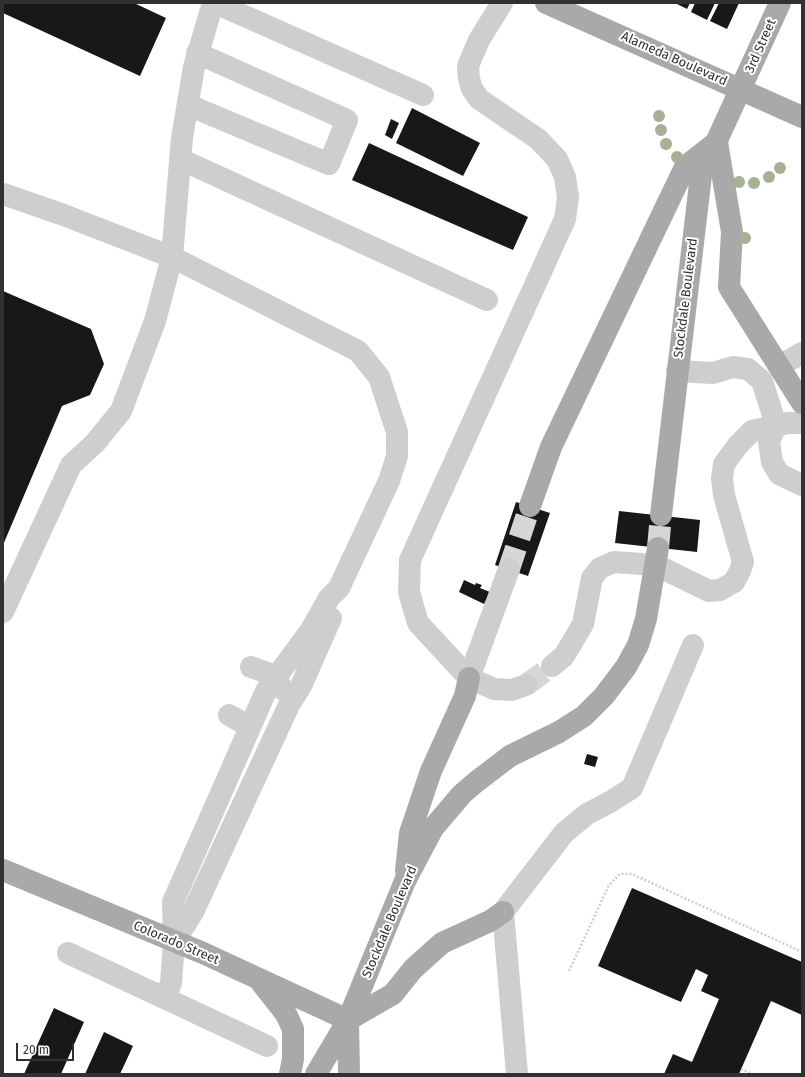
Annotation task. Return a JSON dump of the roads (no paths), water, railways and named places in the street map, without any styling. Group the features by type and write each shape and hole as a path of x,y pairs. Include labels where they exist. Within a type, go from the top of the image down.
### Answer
{"main road":[{"name":"Alameda Boulevard","path":"546,3 802,117"},
{"name":"3rd Street","path":"741,90 780,3"},
{"name":"Stockdale Boulevard","path":"661,515 701,175 741,90"},
{"path":"530,506 551,447 685,167 717,142 732,232 729,287 802,403"},
{"name":"Stockdale Boulevard","path":"316,1074 348,1020 405,881 433,828 462,794 510,756 559,732 584,716 612,686 626,667 640,638 650,603 657,557"},
{"path":"405,881 410,834 431,771 465,696 469,678"},
{"name":"Colorado Street","path":"3,870 203,953 348,1020"},
{"path":"349,1074 348,1020 393,994 413,969 442,943 490,921 503,912"},
{"path":"260,980 286,1014 293,1029 293,1059 290,1074"}],"street":[{"path":"502,3 479,40 468,66 469,79 472,89 479,99 538,139 557,159 565,177 568,197 565,219 410,560 409,592 418,623 469,678 494,689 512,690 526,685"},
{"path":"3,612 71,465 94,443 121,411 154,321 172,257 180,159 188,105 197,53 210,5 423,94"},
{"path":"188,105 329,164 346,120 197,53"},
{"path":"180,159 487,300"},
{"path":"3,194 61,214 172,257 358,350 379,377 397,432 397,456 388,481 339,588 337,604 302,686 289,705 193,912 174,942"},
{"path":"779,366 802,353"},
{"path":"677,371 713,373 733,367 748,369 762,381 776,425 769,442 772,462 779,474 802,485"},
{"path":"552,666 564,656 580,631 585,616 592,578 600,568 614,562 657,557 709,591 720,590 734,582 740,572 743,562 724,495 722,478 724,464 738,445 752,431 776,425 802,423"},
{"path":"469,678 509,570"},
{"path":"165,998 172,983 174,942 173,902 266,691 311,630 329,598 339,588"},
{"path":"517,1074 503,912 564,833 587,814 632,788 693,645"},
{"path":"251,667 276,676 289,705"},
{"path":"229,715 250,727"},
{"path":"68,953 267,1046"}],"tunnel":[{"path":"509,569 530,506"},
{"path":"658,548 661,515"},
{"path":"526,685 552,666"}]}
